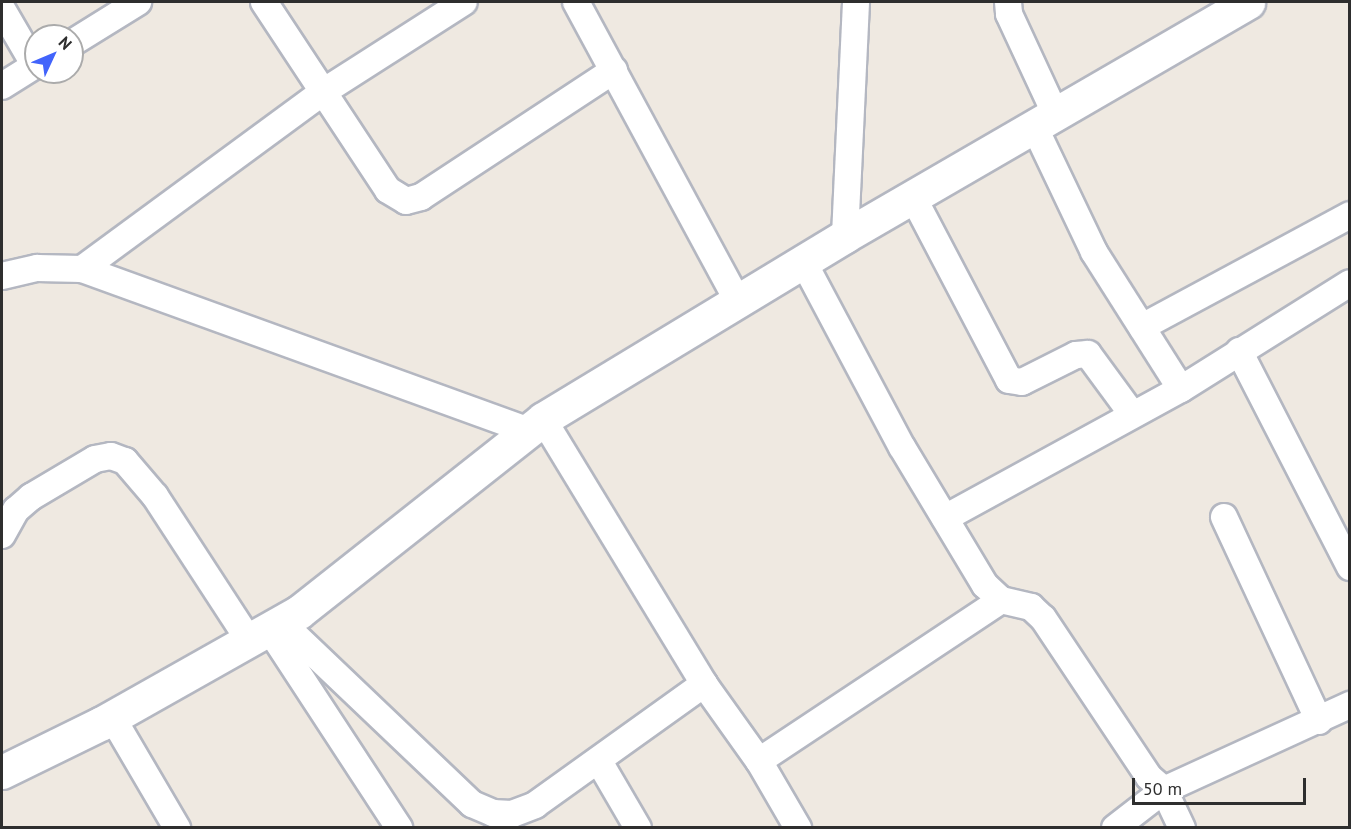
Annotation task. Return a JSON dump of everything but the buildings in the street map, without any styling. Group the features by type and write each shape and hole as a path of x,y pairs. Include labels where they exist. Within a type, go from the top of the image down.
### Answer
{"main road":[{"path":"2,772 112,717 266,630 535,425 845,236 914,199 1045,119 1248,2"}],"street":[{"path":"84,35 138,2"},
{"path":"264,2 388,190 406,201 421,197 614,70"},
{"path":"82,269 323,92 464,2"},
{"path":"576,2 738,302"},
{"path":"845,236 856,2"},
{"path":"1008,2 1009,14 1045,119 1094,252 1181,389"},
{"path":"2,9 24,46"},
{"path":"2,86 24,72"},
{"path":"914,199 1009,380 1022,382 1076,355 1088,354 1132,414"},
{"path":"1142,327 1350,215"},
{"path":"804,263 945,518 985,585 1001,600 1031,607 1043,618 1149,777 1164,790 1182,828"},
{"path":"2,276 37,268 82,269 535,425 704,684 759,761 798,828"},
{"path":"945,518 1181,389 1350,283"},
{"path":"1239,351 1350,567"},
{"path":"2,535 16,510 49,486 95,459 111,456 125,461 266,630 399,828"},
{"path":"1224,517 1319,721"},
{"path":"759,761 1001,600"},
{"path":"266,630 472,804 493,813 512,814 534,805 600,763 704,684"},
{"path":"1115,828 1164,790 1350,705"},
{"path":"112,717 177,828"},
{"path":"600,763 638,828"}]}
